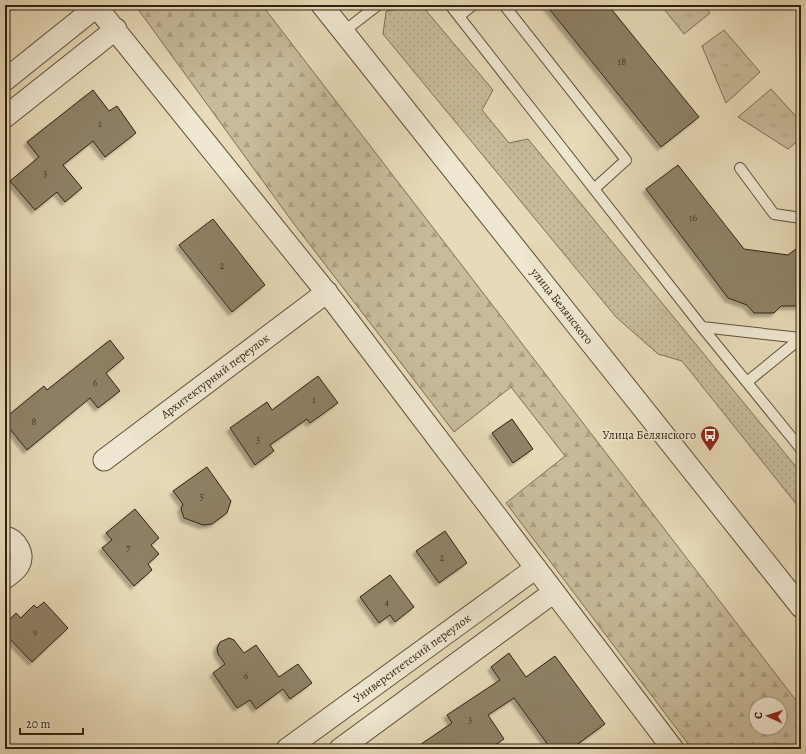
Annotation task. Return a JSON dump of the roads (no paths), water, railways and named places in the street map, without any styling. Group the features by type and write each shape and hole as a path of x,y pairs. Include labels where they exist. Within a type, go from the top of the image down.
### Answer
{"street":[{"name":"улица Белянского","path":"322,5 801,607"},
{"path":"5,80 96,6 327,292 673,749"},
{"path":"5,117 116,29"},
{"name":"Архитектурный переулок","path":"104,460 327,292"},
{"path":"5,537 15,543 21,554 19,565 5,578"},
{"name":"Университетский переулок","path":"287,749 536,568"},
{"path":"340,749 554,592"}],"lane":[{"path":"343,32 378,5"},
{"path":"450,5 702,327 801,449"},
{"path":"459,16 473,5"},
{"path":"504,5 626,160 594,189"},
{"path":"740,168 774,214 801,218"},
{"path":"702,327 801,338"},
{"path":"747,382 801,338"}],"place":[{"name":"Улица Белянского","path":"710,452"}]}
